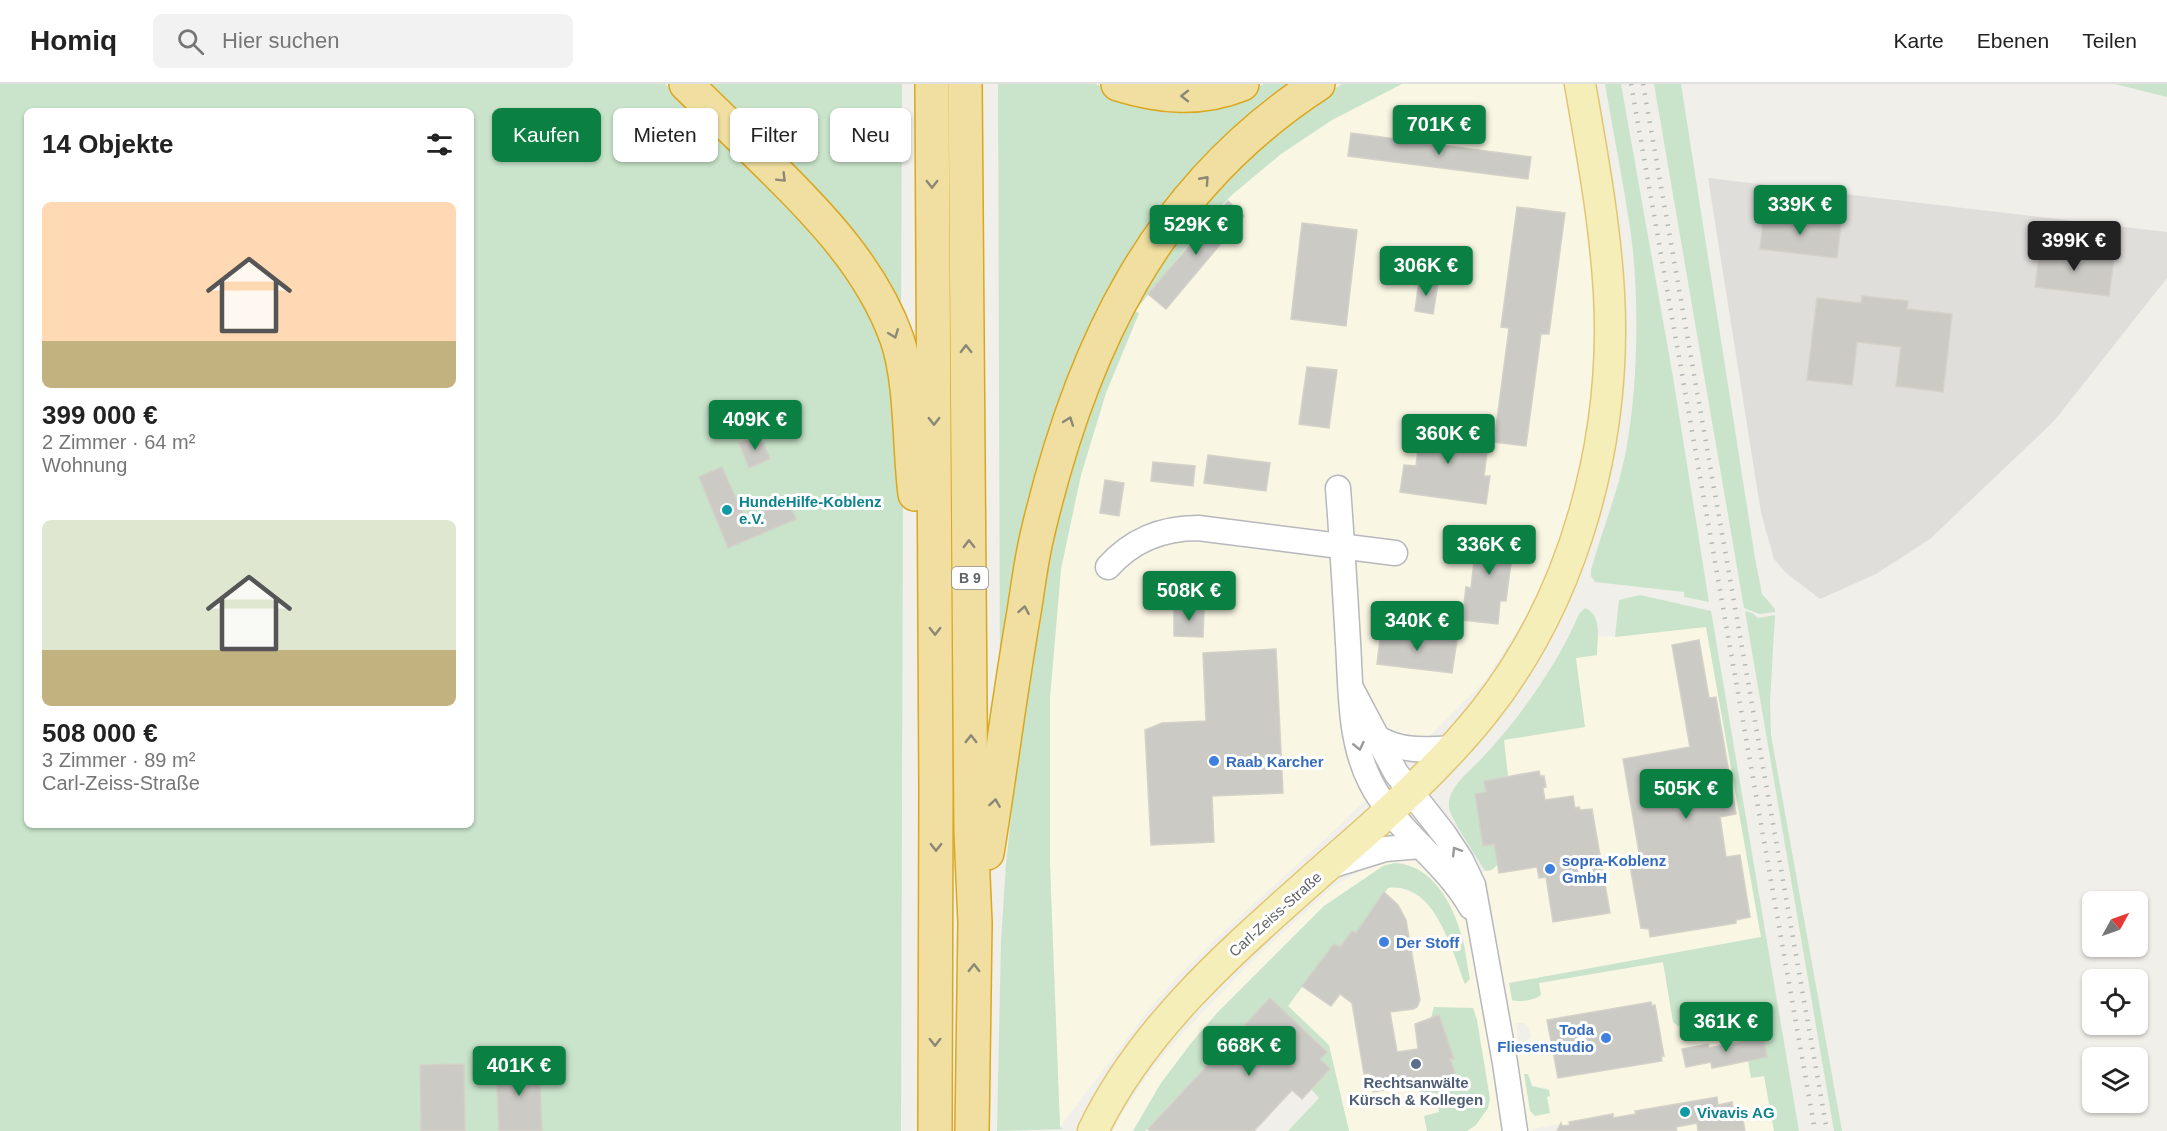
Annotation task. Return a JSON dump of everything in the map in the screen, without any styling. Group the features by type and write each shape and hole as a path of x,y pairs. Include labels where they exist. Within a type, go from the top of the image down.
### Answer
{"highway":[{"path":"686,84 820,217 852,256 879,298 897,340 905,379 916,511 934,573"},
{"name":"B 9","path":"932,84 936,1131"},
{"name":"B 9","path":"965,84 971,831 975,923 972,1131"},
{"path":"965,232 976,192 980,159 983,84"},
{"path":"1118,84 1142,92 1167,96 1192,96 1224,91 1242,84"},
{"path":"975,923 1037,537 1064,434 1089,366 1107,325 1136,273 1173,218 1246,138 1289,103 1318,84"}],"main road":[{"name":"Carl-Zeiss-Straße","path":"1093,1131 1127,1072 1187,998 1245,940 1400,801 1452,748 1501,689 1542,619 1574,545 1595,468 1609,369 1610,295 1602,220 1580,84"}],"street":[{"path":"1338,488 1351,688 1360,754 1371,784 1400,801 1444,834 1465,866 1477,896 1480,926 1515,1131"},
{"path":"1108,567 1119,555 1137,542 1178,528 1198,528 1395,553"},
{"path":"1351,688 1389,763 1400,801 1421,846 1463,893 1480,926"},
{"path":"1376,737 1394,747 1408,750 1452,748"},
{"path":"1327,867 1385,849 1421,846"}],"shaded area":[{"path":"1402,84 1570,84 1582,154 1599,332 1593,421 1574,501 1549,573 1529,612 1484,682 1339,826 1177,977 1151,1007 1060,1127 1050,865 1050,698 1061,569 1081,475 1106,393 1139,314 1135,311 1215,212 1281,154 1332,120"},
{"path":"1708,178 2167,232 2167,278 2054,421 1930,539 1876,574 1820,599 1785,572 1774,559 1761,513"},
{"path":"1706,626 1761,937 1509,983 1514,1001 1538,998 1539,983 1663,962 1673,1022 1678,1026 1705,1025 1710,1026 1712,1032 1756,1026 1761,1033 1767,1057 1748,1061 1751,1077 1764,1076 1774,1131 1557,1131 1560,1124 1533,1129 1534,1131 1467,1131 1476,1125 1450,1059 1457,1078 1421,1095 1436,1092 1439,1112 1424,1116 1427,1131 1349,1131 1329,1045 1288,1006 1334,944 1339,947 1352,931 1355,933 1388,887 1397,886 1420,897 1432,909 1470,979 1463,939 1455,917 1405,863 1394,863 1383,867 1324,906 1218,1012 1192,1042 1161,1083 1132,1131 1113,1131 1119,1118 1154,1066 1182,1034 1252,961 1333,887 1374,862 1403,855 1433,872 1448,892 1485,871 1492,870 1483,846 1475,794 1504,740 1576,658 1597,655 1597,636 1615,637","holes":["1516,1023 1524,1023 1528,1026 1531,1037 1524,1044 1518,1041","1530,1077 1532,1086 1547,1088 1547,1097 1530,1111"]}],"green space":[{"path":"0,84 665,84 690,108 613,108 613,162 718,162 718,135 730,146 730,162 746,162 768,184 837,263 858,292 875,325 883,343 892,376 903,478 901,1131 0,1131"},
{"path":"695,84 902,84 902,108 830,108 830,162 902,162 901,327 761,162 818,162 818,108 730,108 730,125 718,108 715,108"},
{"path":"998,84 1095,84 1131,98 1253,90 1264,84 1298,84 1145,235 1000,678"},
{"path":"1342,84 1402,84 1332,120 1281,154 1215,212 1135,311 1139,313 1106,393 1081,475 1061,569 1050,698 1050,865 1060,1127 1063,1129 997,1131 1001,942 1006,864 1023,702 1048,545 1082,419 1144,284 1216,187 1316,100"},
{"path":"1605,84 1621,84 1673,377 1709,602 1684,597 1684,592 1595,582 1591,576 1626,451 1633,398 1636,340 1635,282 1630,228"},
{"path":"1654,84 1681,84 1755,558 1762,594 1775,612 1759,614 1744,608"},
{"path":"2115,84 2167,84 2167,97"},
{"path":"1640,595 1711,611 1799,1131 1774,1131 1764,1076 1751,1078 1748,1061 1767,1057 1763,1037 1756,1026 1711,1032 1710,1027 1705,1025 1678,1026 1673,1022 1663,962 1539,983 1541,995 1538,997 1531,1000 1512,1000 1509,983 1761,937 1706,627 1615,637 1619,600"},
{"path":"1585,608 1591,612 1597,622 1598,635 1597,655 1576,658 1585,727 1504,740 1508,776 1484,781 1486,792 1475,794 1483,845 1494,844 1498,864 1492,870 1485,871 1451,812 1449,800 1451,793 1523,709 1549,671 1579,614"},
{"path":"1745,611 1758,618 1775,615 1770,702 1771,735 1842,1131 1834,1131"},
{"path":"1394,863 1420,870 1439,888 1447,900 1462,937 1470,979 1465,984 1447,937 1430,907 1418,895 1404,889 1388,888 1356,933 1340,947 1334,944 1288,1006 1329,1045 1349,1131 1288,1131 1319,1098 1311,1089 1330,1069 1320,1059 1327,1051 1270,998 1145,1131 1133,1131 1161,1083 1218,1012 1324,906 1383,866"},
{"path":"1434,1007 1473,1008 1477,1020 1490,1099 1488,1108 1476,1125 1467,1131 1427,1131 1424,1116 1439,1112 1436,1093 1420,1095 1418,1084 1457,1077 1431,1018"},
{"path":"1524,1074 1528,1074 1532,1086 1549,1090 1550,1096 1547,1097 1550,1113 1535,1116 1530,1111"}],"building":[{"path":"1351,133 1531,157 1528,179 1348,156"},
{"path":"1228,201 1244,216 1166,309 1148,294"},
{"path":"1517,207 1565,213 1549,334 1541,334 1526,446 1494,442 1509,328 1501,327"},
{"path":"1764,215 1841,224 1837,258 1760,249"},
{"path":"1302,223 1357,230 1346,326 1291,319"},
{"path":"2040,249 2114,258 2109,296 2035,287"},
{"path":"1419,280 1438,283 1433,314 1415,311"},
{"path":"1862,296 1908,301 1907,309 1952,314 1943,392 1896,386 1901,347 1857,342 1852,385 1807,380 1817,298 1861,303"},
{"path":"1307,367 1337,370 1329,428 1299,424"},
{"path":"1422,417 1450,421 1448,432 1489,437 1484,476 1490,476 1486,504 1400,492 1404,465 1416,466"},
{"path":"760,434 770,459 749,468 739,443"},
{"path":"1208,455 1270,463 1266,491 1204,483"},
{"path":"1153,462 1195,466 1193,486 1151,481"},
{"name":"HundeHilfe-Koblenz e.V.","path":"722,467 745,519 788,501 796,519 728,548 699,477"},
{"path":"1105,480 1124,483 1119,516 1100,513"},
{"path":"1478,527 1515,532 1506,601 1500,601 1498,624 1462,620 1466,587 1471,588"},
{"path":"1174,608 1204,608 1203,637 1174,636"},
{"path":"1381,630 1457,640 1452,673 1377,664"},
{"path":"1699,640 1709,698 1716,697 1736,814 1720,817 1726,857 1740,855 1750,917 1736,920 1736,923 1650,937 1649,929 1641,928 1629,860 1640,858 1623,759 1690,747 1672,645"},
{"name":"Raab Karcher","path":"1276,649 1283,793 1212,796 1214,842 1151,845 1145,730 1162,723 1206,721 1203,653"},
{"path":"1539,771 1540,776 1544,776 1545,800 1573,796 1575,808 1592,809 1610,913 1553,922 1546,877 1539,878 1537,867 1499,873 1494,844 1483,846 1475,794 1486,792 1484,781"},
{"path":"1384,892 1398,905 1406,920 1420,1000 1417,1007 1413,1009 1390,1012 1397,1052 1418,1049 1415,1024 1439,1015 1454,1059 1450,1059 1457,1078 1373,1092 1370,1073 1364,1074 1352,1003 1340,994 1331,1006 1302,986 1334,944 1340,947 1352,931 1356,933"},
{"path":"1270,998 1327,1052 1320,1059 1330,1069 1302,1099 1292,1090 1254,1131 1150,1131 1148,1129"},
{"name":"Toda Fliesenstudio","path":"1651,1002 1652,1006 1655,1005 1664,1056 1661,1056 1662,1061 1558,1078 1547,1020"},
{"path":"1763,1037 1767,1057 1712,1068 1711,1062 1686,1067 1682,1049 1708,1044 1709,1048"},
{"path":"539,1062 542,1131 499,1131 496,1063"},
{"path":"464,1064 465,1131 421,1131 420,1065"},
{"name":"Vivavis AG","path":"1717,1097 1718,1105 1732,1102 1735,1116 1742,1115 1745,1131 1698,1131 1697,1123 1676,1127 1677,1131 1557,1131 1561,1123 1562,1126 1570,1125 1569,1122 1613,1114 1613,1118 1636,1114 1635,1111"}],"railway":[{"path":"1631,84 1815,1131"},
{"path":"1643,84 1827,1131"}],"place":[{"name":"HundeHilfe-Koblenz e.V.","path":"727,510"},
{"name":"Raab Karcher","path":"1214,761"},
{"name":"sopra-Koblenz GmbH","path":"1550,869"},
{"name":"Der Stoff","path":"1384,942"},
{"name":"Toda Fliesenstudio","path":"1606,1038"},
{"name":"Rechtsanwälte Kürsch & Kollegen","path":"1416,1064"},
{"name":"Vivavis AG","path":"1685,1112"}]}
